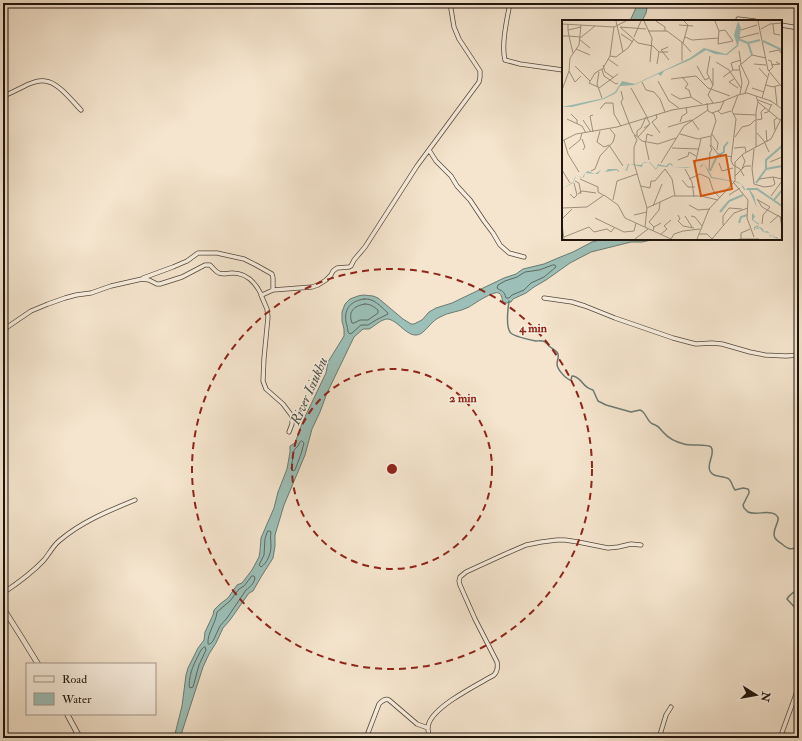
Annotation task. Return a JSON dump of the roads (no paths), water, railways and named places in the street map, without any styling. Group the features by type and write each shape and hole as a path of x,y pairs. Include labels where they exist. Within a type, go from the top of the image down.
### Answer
{"street":[{"path":"163,3 171,6 176,3"},
{"path":"261,295 273,290 312,288 326,280 337,268 351,266 365,247 417,166 476,86 480,74 478,68 456,33 450,3"},
{"path":"510,3 504,38 505,60 520,64 562,70"},
{"path":"738,19 746,20"},
{"path":"782,25 799,28"},
{"path":"3,96 29,84 45,81 58,87 81,110"},
{"path":"429,150 436,161 451,176 470,200 500,245 509,253 524,257"},
{"path":"3,330 31,311 48,304 76,295 91,293 111,286 142,279 188,261 198,253 216,253 244,259 256,264 272,274 273,290"},
{"path":"142,279 160,284 182,277 208,265 220,274 239,274 250,279 258,287 268,312 263,381 266,389 283,404 292,416 290,432"},
{"path":"544,298 578,303 673,338 696,344 722,344 765,355 799,355"},
{"path":"3,593 27,576 45,559 56,544 69,533 107,511 135,500"},
{"path":"430,738 428,728 429,723 434,716 448,702 494,675 498,667 460,584 460,578 463,574 503,555 541,542 565,540 608,548 631,544 641,545"},
{"path":"3,608 5,615 37,663"},
{"path":"780,738 799,686"},
{"path":"366,738 379,704 385,699 389,700 417,724 428,728"},
{"path":"659,738 666,715 671,707"},
{"path":"68,715 80,738"}],"water":[{"path":"638,3 648,3 642,20 630,20"},
{"path":"600,240 651,240 631,242 591,252 570,263 526,293 513,299 511,302 503,302 499,293 493,294 465,309 440,317 418,335 409,333 397,323 385,319 369,329 363,329 354,337 327,393 312,429 305,455 284,505 275,535 273,558 253,591 249,593 223,628 203,667 180,738 174,738 182,706 188,668 198,648 204,640 205,632 214,610 228,598 237,585 242,583 252,570 259,557 261,538 274,508 278,492 287,469 290,446 295,443 303,421 326,373 328,362 344,336 342,312 345,304 350,299 358,296 373,296 378,298 403,319 411,324 414,324 422,320 429,312 436,308 452,303 504,278 516,274 523,269 544,264 592,242"}],"waterway":[{"path":"509,301 508,321 511,333 526,339 546,342 556,351 558,357 557,366 562,373 570,380 572,376 579,379 586,387 593,390 598,401 606,405 631,412 642,411 651,423 658,426 668,437 675,441 687,445 711,447 712,453 709,465 711,473 713,475 729,479 735,490 743,488 748,489 749,493 743,505 744,508 751,513 773,513 776,515 778,520 774,532 775,538 788,548 799,548"},
{"path":"799,588 787,599 799,612"}],"water label":[{"name":"River Isiukhu","path":"309,391"}]}
